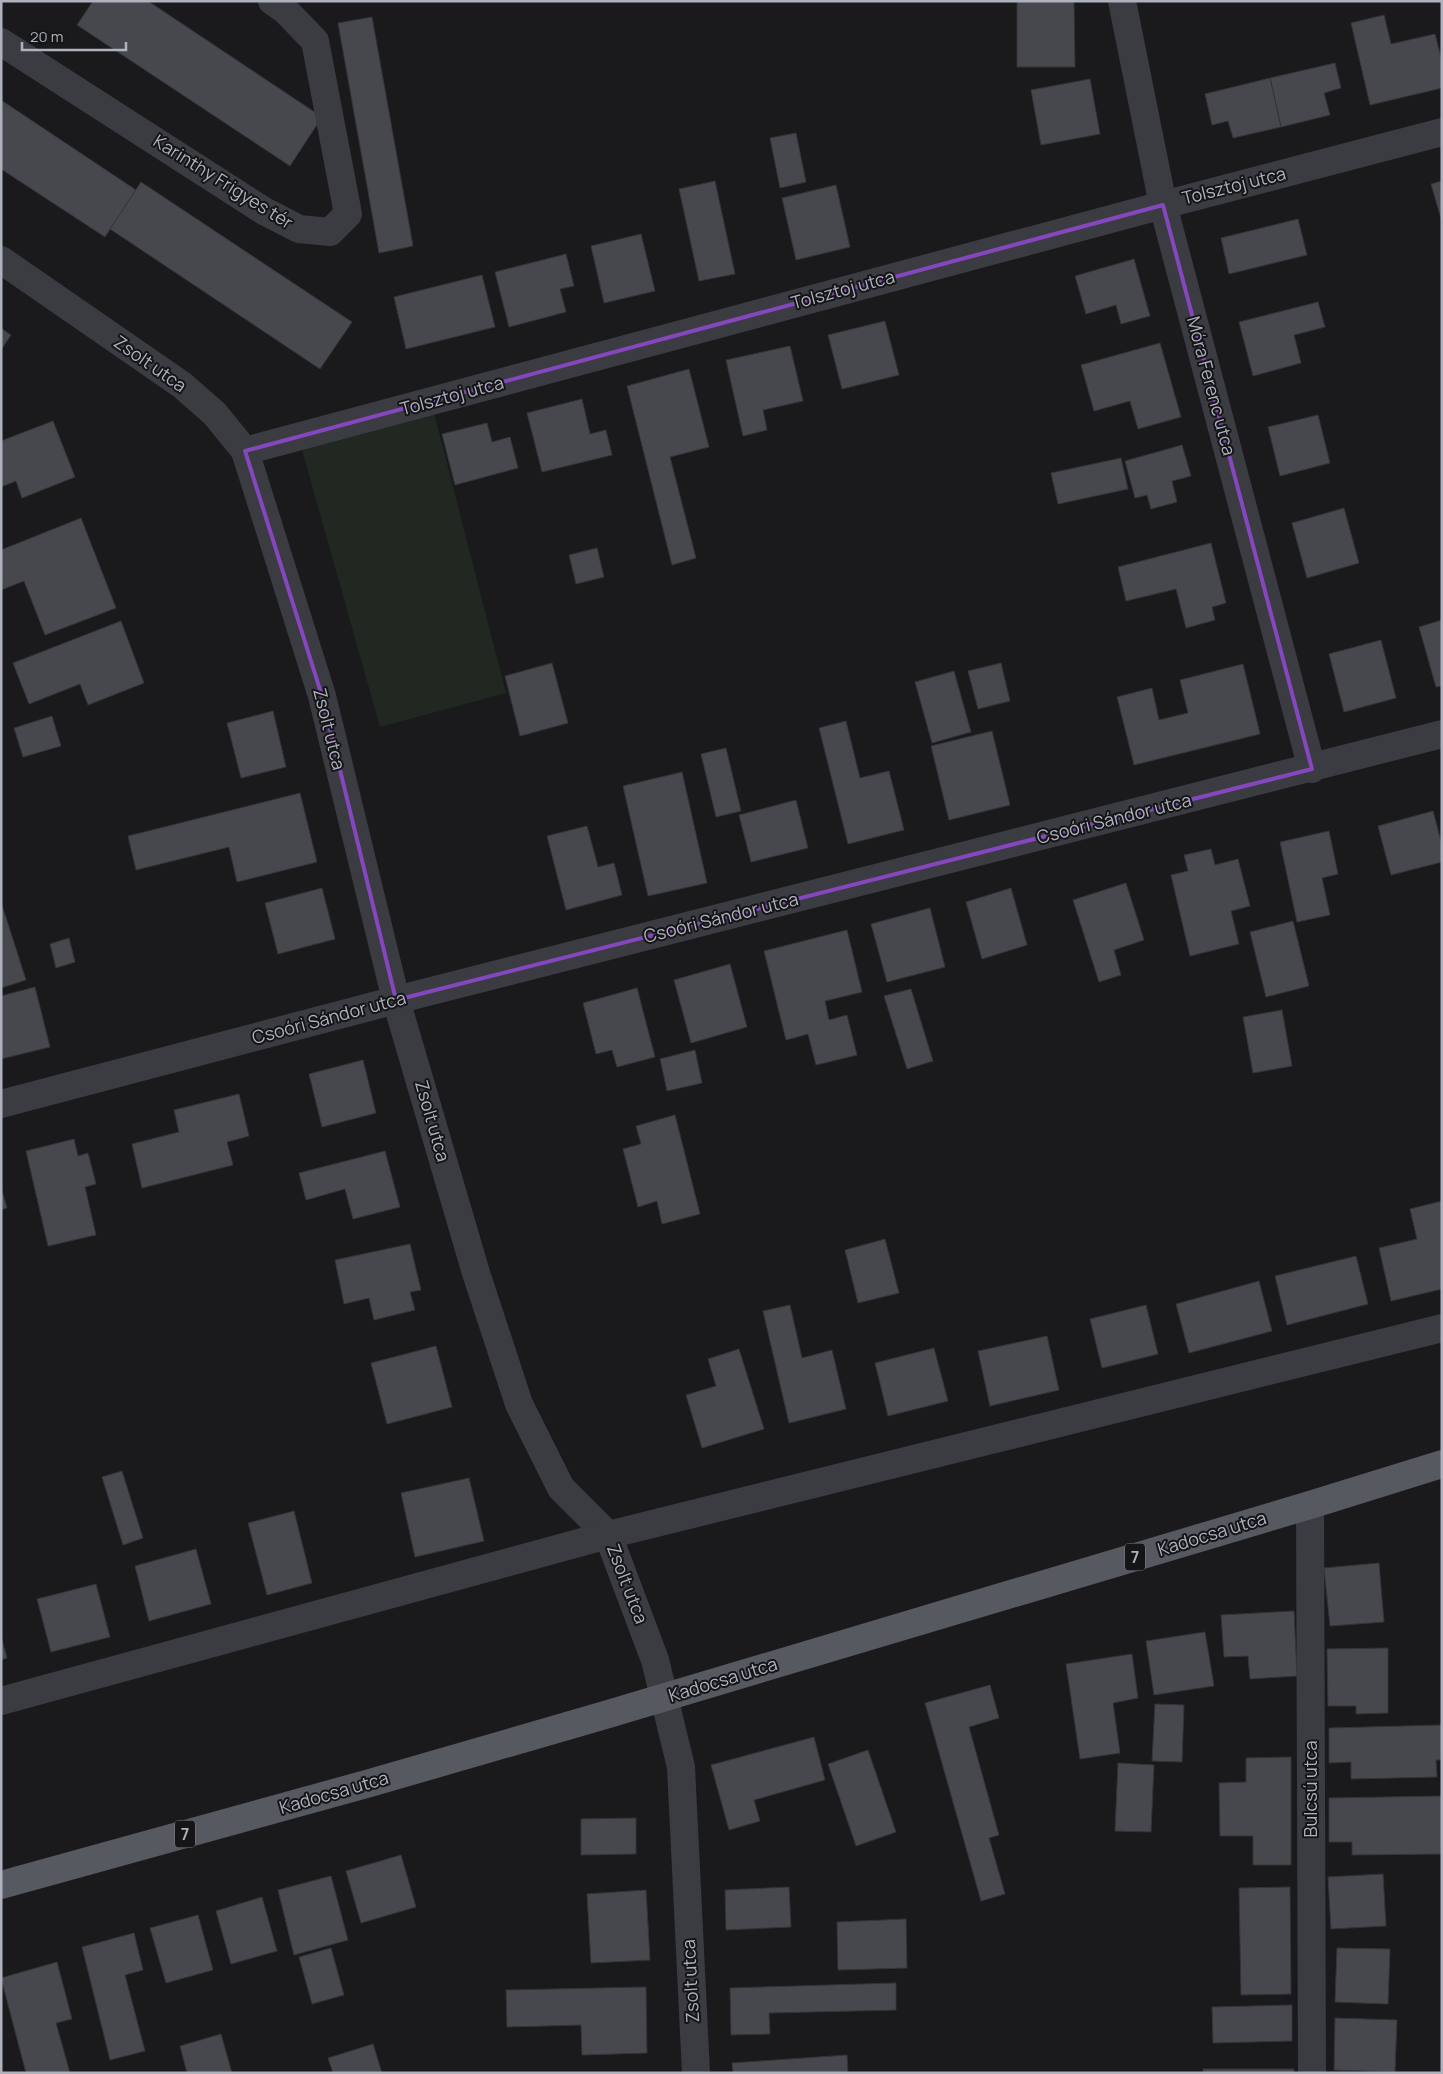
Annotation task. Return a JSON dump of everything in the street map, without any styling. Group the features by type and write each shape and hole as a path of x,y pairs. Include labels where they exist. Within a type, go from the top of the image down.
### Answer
{"main road":[{"name":"Kadocsa utca","path":"1,1885 370,1783 664,1698 1442,1464"}],"street":[{"name":"Karinthy Frigyes tér","path":"1,42 264,211 300,229 330,232 348,214 316,41 285,10 272,1"},
{"name":"Móra Ferenc utca","path":"1122,1 1162,204 1312,769"},
{"name":"Tolsztoj utca","path":"245,451 1162,204 1442,132"},
{"name":"Zsolt utca","path":"1,260 182,385 216,414 245,451 322,696 396,1000 476,1273 519,1404 561,1488 608,1535 655,1660 681,1767 696,2073"},
{"name":"Csoóri Sándor utca","path":"1,1104 396,1000 1312,769 1442,734"},
{"path":"1,1701 608,1535 1442,1328"},
{"name":"Bulcsú utca","path":"1310,1505 1312,2073"}],"highlighted area":[{"path":"1163,205 1312,769 396,1000 322,696 245,451"}],"shaded area":[{"path":"434,413 506,693 380,727 302,450"}],"building":[{"path":"93,1 148,1 322,117 290,166 77,25"},
{"path":"1017,1 1074,1 1075,67 1017,67"},
{"path":"1384,15 1391,44 1435,34 1442,61 1442,88 1370,105 1351,23"},
{"path":"372,17 413,246 379,253 338,23"},
{"path":"1335,63 1341,88 1324,93 1330,115 1281,127 1270,78"},
{"path":"1270,78 1281,127 1233,138 1228,121 1212,125 1205,94"},
{"path":"1090,79 1100,134 1041,145 1031,90"},
{"path":"1,100 136,190 105,237 1,169"},
{"path":"796,133 806,182 780,188 770,138"},
{"path":"715,181 735,274 699,281 679,189"},
{"path":"1442,181 1442,222 1431,184"},
{"path":"141,182 352,322 320,369 110,229"},
{"path":"836,185 850,247 796,260 782,198"},
{"path":"1298,219 1307,255 1229,274 1221,238"},
{"path":"641,234 655,291 604,303 591,246"},
{"path":"566,254 574,286 560,289 566,312 509,327 495,272"},
{"path":"1134,259 1150,316 1121,324 1116,305 1086,314 1075,276"},
{"path":"482,275 495,327 406,349 394,297"},
{"path":"1318,302 1325,327 1294,335 1301,363 1253,376 1239,322"},
{"path":"885,321 899,375 842,389 828,335"},
{"path":"1,328 11,335 1,350"},
{"path":"1160,343 1181,417 1138,429 1130,401 1094,411 1081,365"},
{"path":"790,346 803,401 763,410 767,430 743,436 726,360"},
{"path":"689,369 709,447 670,457 696,558 672,565 627,386"},
{"path":"582,399 590,434 606,430 612,455 542,472 527,413"},
{"path":"1318,415 1330,463 1280,476 1268,427"},
{"path":"53,421 75,477 22,498 16,481 1,487 1,441"},
{"path":"487,423 492,442 510,437 518,468 455,485 442,434"},
{"path":"1182,445 1191,476 1172,481 1177,502 1151,509 1147,495 1135,498 1125,461"},
{"path":"1121,458 1128,489 1058,504 1051,473"},
{"path":"1344,508 1359,563 1307,578 1292,523"},
{"path":"81,518 116,608 45,635 24,581 1,590 1,550"},
{"path":"1211,543 1226,603 1212,607 1215,620 1186,628 1176,589 1126,601 1118,567"},
{"path":"597,548 604,577 576,584 569,555"},
{"path":"1442,620 1442,686 1436,687 1419,627"},
{"path":"121,621 144,683 88,705 80,684 29,704 13,663"},
{"path":"1381,640 1396,698 1344,712 1329,654"},
{"path":"552,663 568,723 520,736 505,676"},
{"path":"1001,663 1010,701 978,709 968,671"},
{"path":"1243,664 1260,734 1134,765 1117,697 1152,688 1159,720 1188,713 1180,680"},
{"path":"954,671 971,732 932,743 915,682"},
{"path":"273,711 286,767 241,778 227,723"},
{"path":"52,716 61,746 23,757 14,728"},
{"path":"846,721 860,778 889,771 904,830 848,844 819,728"},
{"path":"992,731 1010,805 949,820 931,746"},
{"path":"726,748 741,811 716,817 701,754"},
{"path":"682,772 707,883 648,896 623,786"},
{"path":"300,793 317,862 237,882 229,847 136,870 128,836"},
{"path":"796,800 808,848 751,862 739,815"},
{"path":"1433,811 1442,845 1442,862 1391,875 1378,826"},
{"path":"587,826 598,867 614,863 622,895 566,910 547,836"},
{"path":"1329,831 1338,874 1322,878 1330,915 1297,922 1280,842"},
{"path":"1211,849 1215,865 1238,859 1250,906 1231,911 1239,944 1190,956 1171,875 1188,871 1184,855"},
{"path":"1126,883 1144,940 1114,950 1121,975 1099,982 1073,900"},
{"path":"322,888 335,939 278,954 265,903"},
{"path":"1011,888 1027,945 982,959 966,902"},
{"path":"1,902 26,980 1,988"},
{"path":"930,908 945,967 887,982 871,924"},
{"path":"1293,921 1309,986 1266,997 1250,932"},
{"path":"847,930 862,992 825,1001 829,1020 847,1015 857,1055 816,1065 808,1034 786,1040 764,951"},
{"path":"69,938 75,962 56,968 50,944"},
{"path":"730,964 747,1027 691,1043 674,980"},
{"path":"35,987 50,1047 1,1059 1,996"},
{"path":"637,988 655,1057 617,1067 612,1050 596,1054 583,1003"},
{"path":"911,989 933,1061 907,1069 884,996"},
{"path":"1282,1010 1292,1066 1253,1073 1243,1017"},
{"path":"695,1050 702,1083 667,1091 660,1059"},
{"path":"363,1060 376,1113 322,1127 309,1074"},
{"path":"239,1094 249,1136 227,1142 233,1165 142,1188 132,1144 179,1132 174,1110"},
{"path":"675,1115 700,1214 662,1224 657,1201 638,1207 623,1149 641,1144 636,1126"},
{"path":"74,1139 78,1156 88,1153 96,1184 85,1187 96,1235 48,1246 26,1151"},
{"path":"385,1151 400,1207 353,1219 345,1189 306,1200 299,1173"},
{"path":"1,1187 7,1208 1,1210"},
{"path":"1442,1201 1442,1289 1391,1301 1379,1248 1417,1239 1410,1209"},
{"path":"885,1239 899,1293 858,1303 845,1250"},
{"path":"410,1244 421,1290 410,1292 415,1310 374,1320 369,1298 344,1304 335,1260"},
{"path":"1356,1256 1368,1304 1287,1325 1275,1276"},
{"path":"1259,1281 1272,1331 1189,1353 1176,1304"},
{"path":"790,1305 802,1358 832,1350 846,1409 789,1423 763,1311"},
{"path":"1146,1305 1158,1354 1102,1368 1090,1319"},
{"path":"1047,1336 1059,1390 990,1406 978,1351"},
{"path":"436,1346 452,1407 387,1424 371,1363"},
{"path":"934,1348 948,1401 888,1416 875,1363"},
{"path":"739,1349 764,1429 702,1448 686,1395 716,1386 708,1359"},
{"path":"122,1471 143,1538 123,1545 102,1477"},
{"path":"469,1478 484,1541 415,1557 401,1493"},
{"path":"294,1511 312,1583 267,1595 248,1523"},
{"path":"196,1549 211,1604 149,1621 135,1566"},
{"path":"1379,1563 1384,1622 1330,1626 1324,1568"},
{"path":"96,1584 110,1637 51,1652 37,1599"},
{"path":"1294,1611 1297,1676 1250,1679 1248,1656 1224,1657 1221,1615"},
{"path":"1205,1632 1214,1686 1154,1695 1146,1641"},
{"path":"1,1636 7,1658 1,1660"},
{"path":"1388,1648 1388,1713 1356,1714 1356,1706 1328,1706 1327,1649"},
{"path":"1132,1654 1138,1698 1113,1703 1120,1753 1080,1759 1066,1664"},
{"path":"990,1685 999,1718 969,1727 999,1835 989,1838 1005,1894 981,1901 925,1703"},
{"path":"1155,1704 1184,1705 1182,1762 1152,1761"},
{"path":"1442,1725 1442,1760 1436,1760 1437,1777 1351,1779 1351,1762 1329,1763 1329,1728"},
{"path":"814,1737 825,1780 754,1800 760,1821 729,1830 711,1765"},
{"path":"868,1750 896,1832 856,1846 828,1764"},
{"path":"1291,1757 1291,1865 1253,1865 1253,1836 1220,1836 1219,1783 1246,1782 1246,1758"},
{"path":"1118,1763 1154,1765 1151,1832 1115,1831"},
{"path":"1442,1796 1442,1854 1352,1855 1352,1842 1329,1842 1329,1798"},
{"path":"636,1818 636,1854 581,1855 581,1819"},
{"path":"401,1855 416,1907 361,1923 346,1871"},
{"path":"1383,1874 1386,1926 1331,1929 1328,1877"},
{"path":"331,1876 348,1940 294,1955 278,1890"},
{"path":"789,1887 791,1927 726,1930 725,1890"},
{"path":"1290,1887 1291,1994 1241,1995 1239,1888"},
{"path":"646,1890 650,1960 591,1963 587,1894"},
{"path":"262,1897 277,1951 231,1964 216,1911"},
{"path":"198,1915 213,1970 166,1983 150,1928"},
{"path":"906,1919 907,1968 838,1970 837,1922"},
{"path":"134,1933 143,1970 125,1975 145,2051 110,2060 82,1947"},
{"path":"331,1948 344,1995 312,2004 299,1957"},
{"path":"1337,1948 1390,1949 1388,2004 1335,2002"},
{"path":"57,1962 72,2019 56,2023 70,2073 26,2073 1,1978"},
{"path":"896,1983 896,2010 769,2013 770,2034 731,2035 730,1988"},
{"path":"646,1987 647,2053 582,2055 581,2025 507,2027 506,1990"},
{"path":"1292,2005 1292,2041 1213,2043 1212,2007"},
{"path":"1335,2018 1397,2020 1395,2072 1334,2070"},
{"path":"221,2034 232,2073 187,2073 180,2046"},
{"path":"373,2044 382,2073 333,2073 328,2058"},
{"path":"847,2055 848,2073 733,2073 732,2063"},
{"path":"1203,2069 1294,2069 1294,2073 1203,2073"}]}
